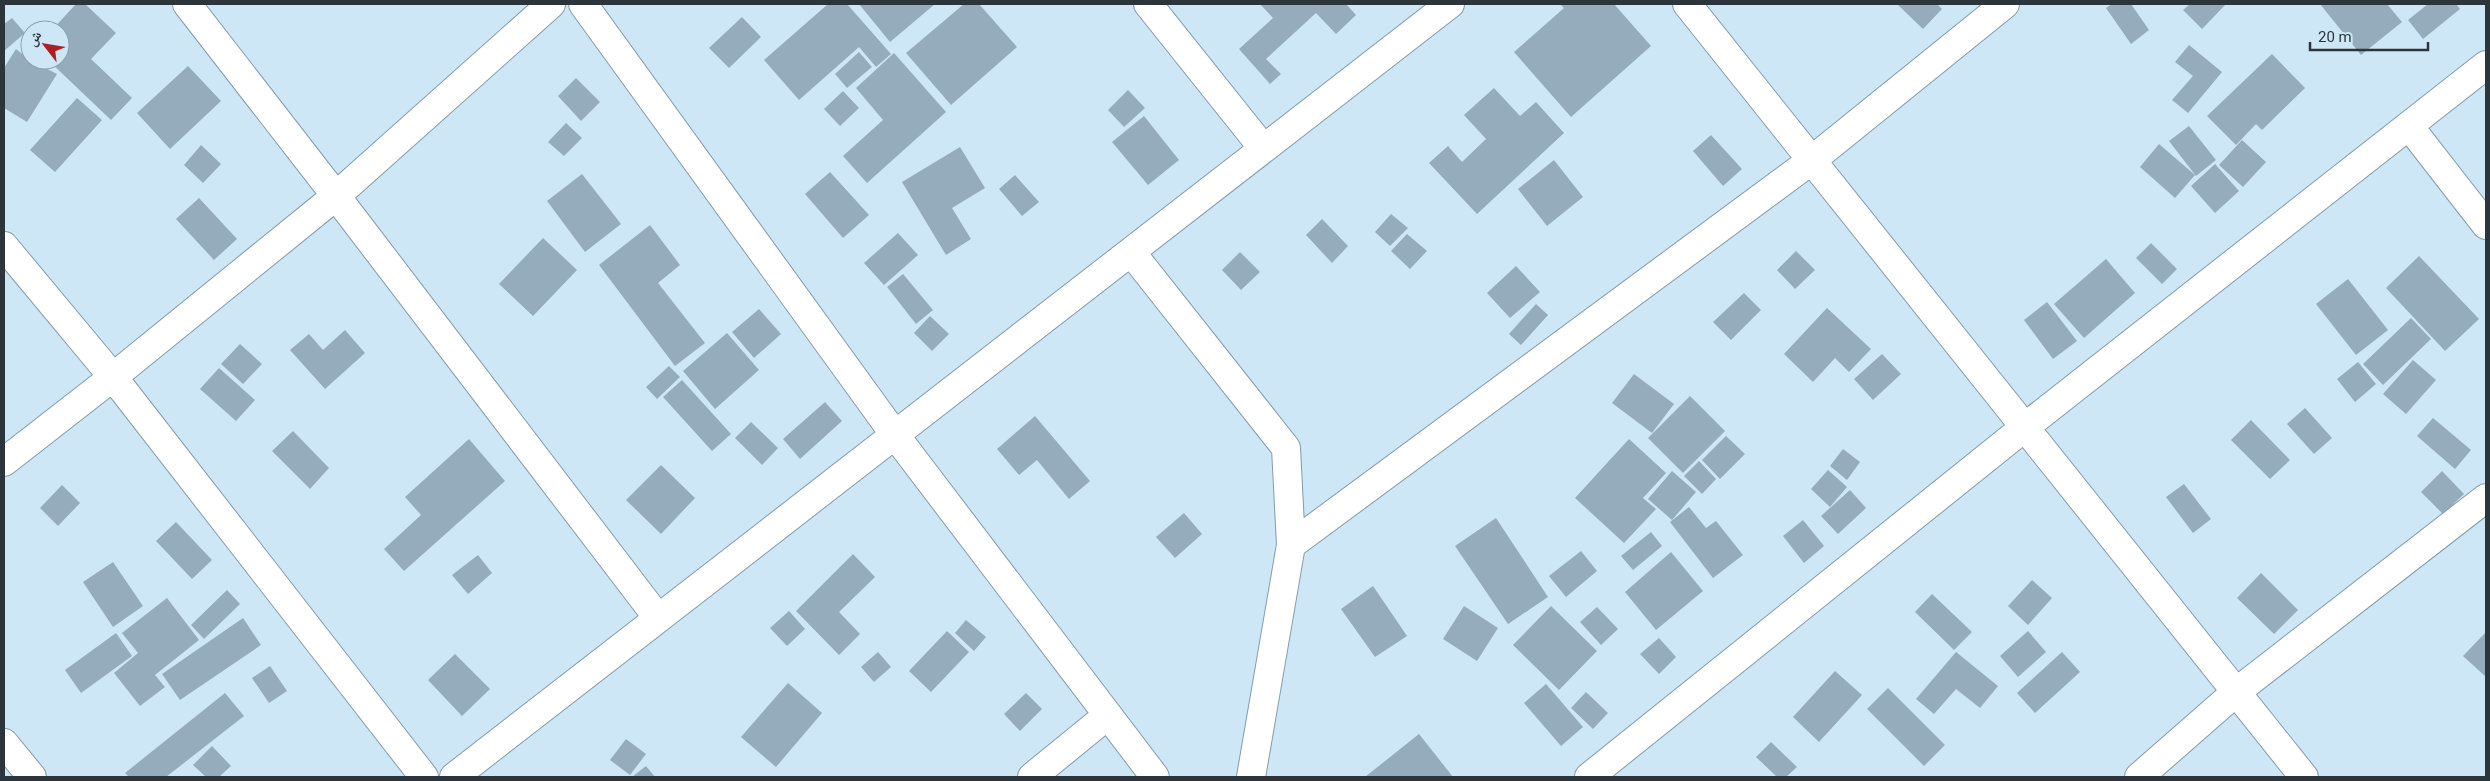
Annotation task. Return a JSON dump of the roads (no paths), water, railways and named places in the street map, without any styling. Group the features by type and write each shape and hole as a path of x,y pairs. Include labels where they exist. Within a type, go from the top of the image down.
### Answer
{"street":[{"path":"186,4 336,196 658,618"},
{"path":"4,462 113,377 336,196 551,4"},
{"path":"583,4 895,435 1155,777"},
{"path":"1148,4 1263,148"},
{"path":"454,777 1450,4"},
{"path":"1687,4 2304,777"},
{"path":"1291,545 1812,160 2005,4"},
{"path":"1589,777 2025,427 2486,66"},
{"path":"2409,126 2486,225"},
{"path":"4,246 113,377 424,777"},
{"path":"1130,252 1286,448 1291,545 1251,777"},
{"path":"2139,777 2236,692 2486,498"},
{"path":"1032,777 1108,715"},
{"path":"4,743 32,777"}]}
